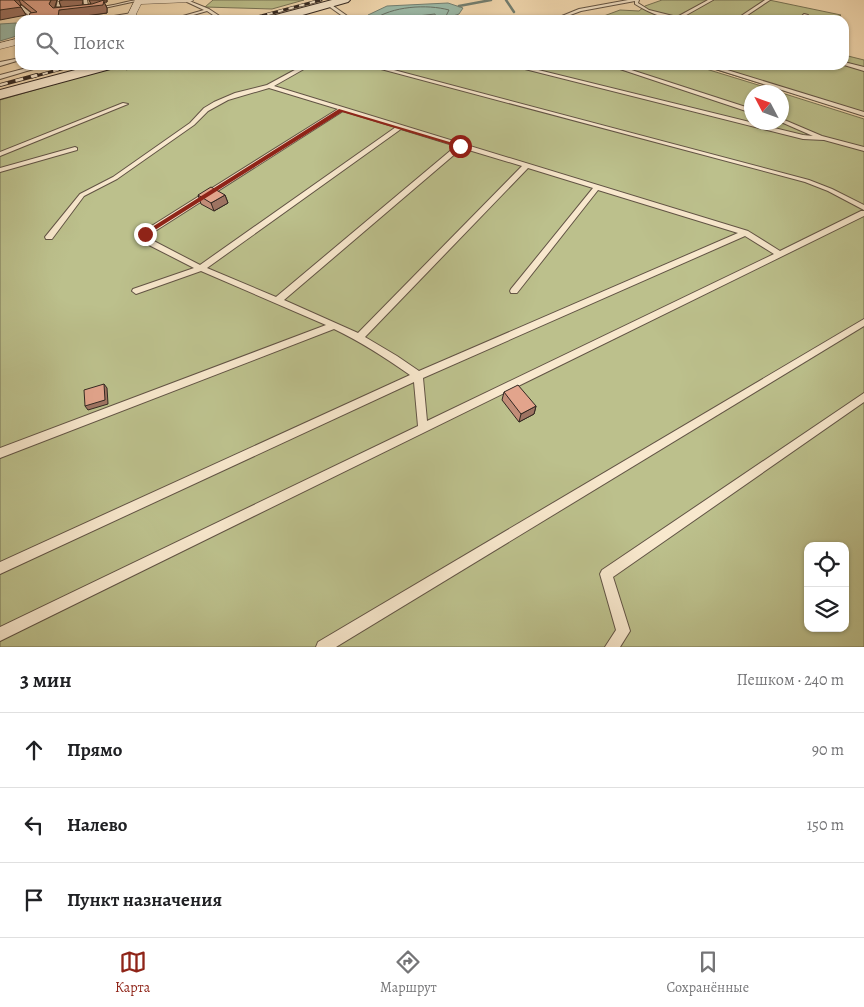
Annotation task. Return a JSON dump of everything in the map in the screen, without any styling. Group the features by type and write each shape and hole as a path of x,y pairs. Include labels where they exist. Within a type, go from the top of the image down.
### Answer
{"main road":[{"path":"290,15 344,0"},
{"path":"0,95 92,70"}],"street":[{"path":"133,15 139,1 189,0"},
{"path":"0,46 15,43"}],"lane":[{"path":"60,0 57,13 67,12"},
{"path":"85,0 86,6 95,8"},
{"path":"189,0 216,15"},
{"path":"564,15 580,10 636,0 636,3 643,8 667,15"},
{"path":"686,15 710,0"},
{"path":"745,15 768,0"},
{"path":"86,10 139,1"},
{"path":"328,4 344,15"},
{"path":"21,7 31,15"},
{"path":"190,15 208,10"},
{"path":"0,64 15,60"},
{"path":"849,64 864,69"},
{"path":"0,77 26,70"},
{"path":"49,237 82,195 115,178 192,124 198,115 251,90 284,80 300,70"},
{"path":"388,70 807,181 830,190 864,208"},
{"path":"532,70 803,137 824,138"},
{"path":"626,70 744,108"},
{"path":"722,70 864,114"},
{"path":"269,86 399,128 745,233 778,253"},
{"path":"0,154 125,104"},
{"path":"341,110 145,234 144,239 201,268 360,337 402,363 418,376 423,428"},
{"path":"789,124 824,138 864,149"},
{"path":"136,291 201,268 399,128"},
{"path":"278,300 460,146"},
{"path":"0,170 74,150"},
{"path":"360,337 526,166"},
{"path":"514,291 597,187"},
{"path":"0,634 864,212"},
{"path":"0,568 418,376 745,233"},
{"path":"323,647 864,322"},
{"path":"0,453 333,326"},
{"path":"612,647 622,631 606,574 864,397"}],"green space":[{"path":"213,0 304,0 272,9 205,7"},
{"path":"662,0 769,0 841,15 606,15 620,10 639,11 645,6"},
{"path":"849,56 864,60 864,116 789,93 789,85 765,85 717,70 849,70"},
{"path":"104,70 709,70 758,85 744,85 744,130 789,130 789,95 864,119 864,647 0,647 0,100"}],"water":[{"path":"448,3 463,8 456,15 368,15 387,6"},
{"path":"15,23 15,36 0,41 0,24"}],"building":[{"path":"0,0 14,0 21,7 0,10"},
{"path":"22,0 51,0 49,4 53,8 92,4 104,0 103,5 59,10 58,15 29,15 30,13 37,12"},
{"path":"211,187 225,195 211,203 198,195"},
{"path":"104,384 105,400 85,406 84,390"},
{"path":"518,385 536,406 521,414 504,392"}],"waterway":[{"path":"459,6 491,0"},
{"path":"506,0 514,12"}],"railway":[{"path":"265,15 321,0"},
{"path":"32,77 58,70"},
{"path":"0,85 37,75"}],"route":[{"path":"145,234 341,110 460,146"}]}
